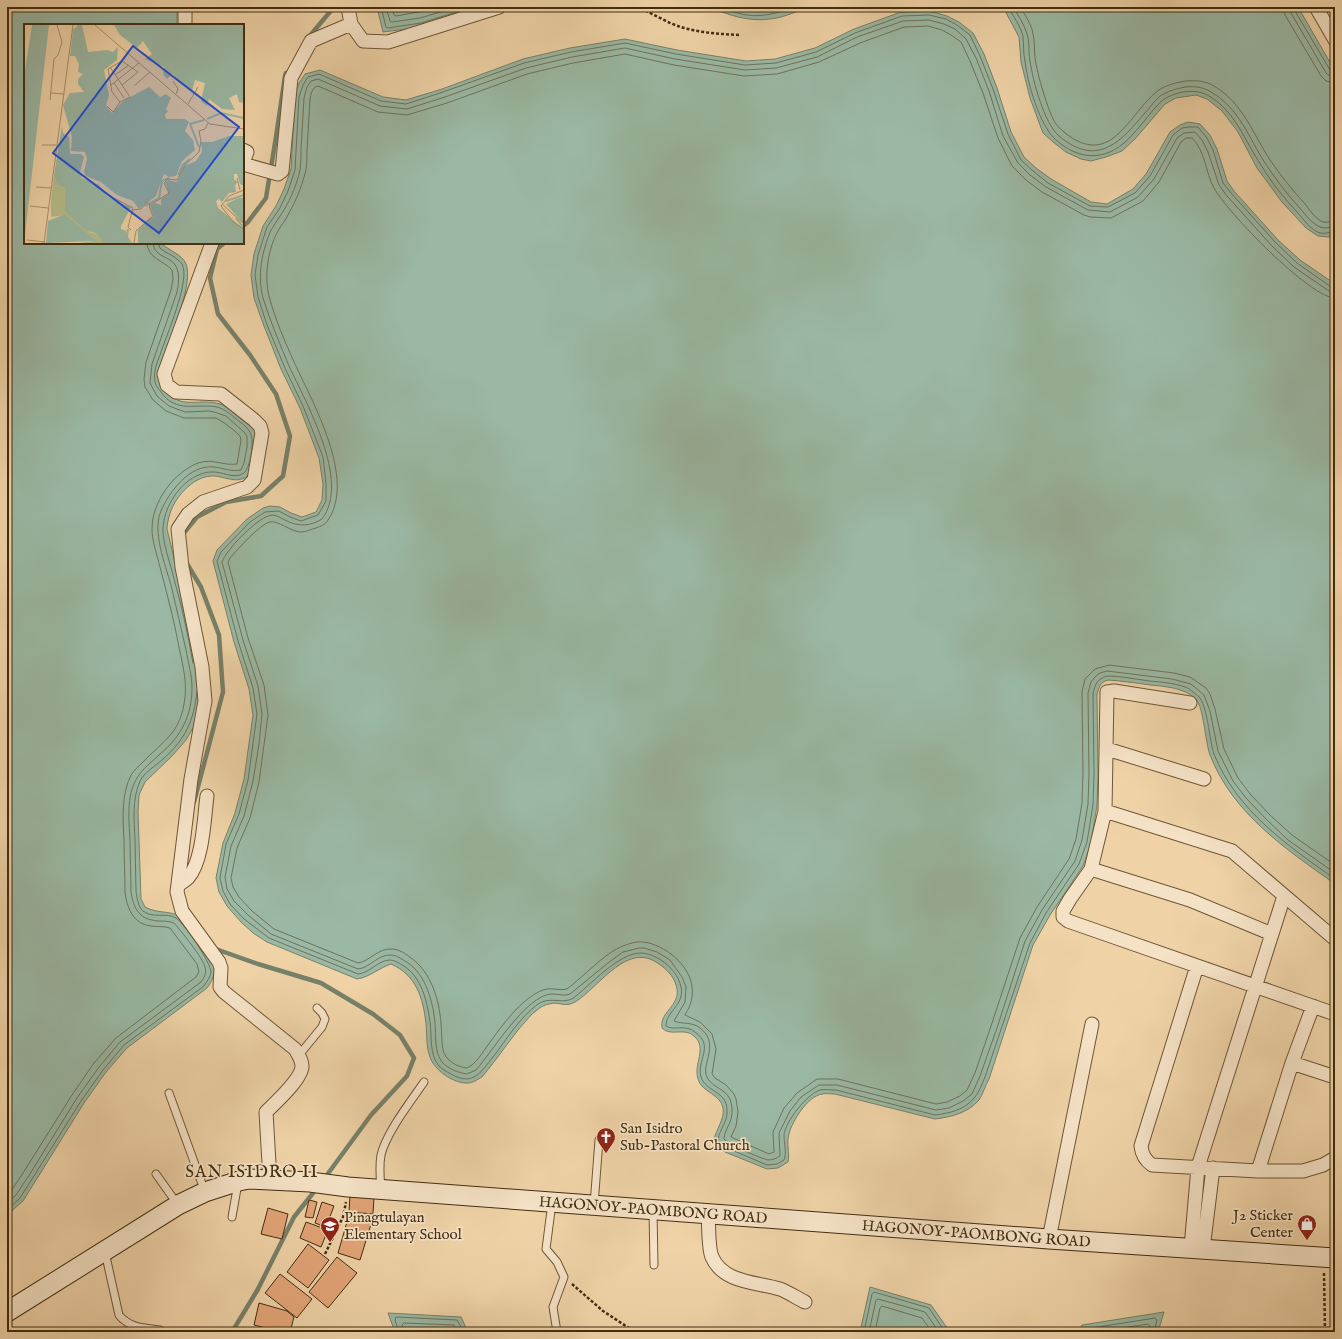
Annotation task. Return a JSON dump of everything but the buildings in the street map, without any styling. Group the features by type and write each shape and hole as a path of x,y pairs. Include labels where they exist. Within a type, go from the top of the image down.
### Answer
{"main road":[{"name":"HAGONOY-PAOMBONG ROAD","path":"7,1312 192,1197 249,1179 310,1182 343,1187 1049,1239 1329,1257"}],"street":[{"path":"185,7 185,24"},
{"path":"348,7 351,24 363,41 388,42 499,7"},
{"path":"1316,7 1335,40"},
{"path":"244,163 272,172 282,171 291,78 311,41 351,24"},
{"path":"244,150 247,152 244,160"},
{"path":"182,882 191,779 205,700 202,667 182,567 178,529 188,514 203,502 251,484 254,480 262,433 260,426 254,420 221,394 176,392 167,385 164,374 212,244"},
{"path":"1190,703 1114,691 1107,692 1105,811 1091,869 1070,899 1063,911 1063,916 1068,920 1335,1014"},
{"path":"1107,748 1204,779"},
{"path":"207,796 199,854 194,868 182,882 177,892 182,911 219,962 221,968 220,987 224,992 295,1049 299,1054 302,1068 296,1081 266,1112 270,1181"},
{"path":"1105,811 1232,851 1335,939"},
{"path":"1091,869 1190,900 1272,934"},
{"path":"1197,1248 1198,1167 1284,896"},
{"path":"1197,966 1141,1146 1142,1154 1146,1161 1152,1165 1258,1171 1303,1171 1322,1165 1335,1158"},
{"path":"1258,1171 1292,1063 1313,1006"},
{"path":"1049,1239 1092,1024"},
{"path":"1292,1063 1335,1077"},
{"path":"1197,1248 1213,1168"},
{"path":"708,1214 711,1256 715,1263 724,1272 743,1281 781,1290 805,1302"}],"lane":[{"path":"299,1054 322,1027 325,1019 317,1008"},
{"path":"382,1190 380,1175 382,1154 392,1130 424,1082"},
{"path":"169,1093 205,1192"},
{"path":"594,1206 599,1140"},
{"path":"156,1174 178,1205"},
{"path":"232,1217 239,1181"},
{"path":"552,1202 546,1249 557,1262 564,1277 553,1306 557,1332"},
{"path":"653,1210 654,1264"},
{"path":"105,1252 119,1315 123,1320 132,1325 160,1330"}],"path":[{"path":"636,7 681,27 714,33 740,35"},
{"path":"325,1254 343,1217 343,1187"},
{"path":"1325,1332 1329,1257"},
{"path":"564,1277 603,1311 635,1332"}],"water":[{"path":"7,7 177,7 177,24 24,24 24,244 162,244 182,258 186,264 188,273 187,283 181,309 160,368 160,383 168,394 181,401 213,402 225,406 245,419 256,432 251,468 247,476 239,480 211,476 197,480 184,490 171,510 167,529 187,613 201,688 194,726 186,740 145,782 139,795 138,812 141,899 145,907 149,909 178,915 214,964 214,971 211,982 207,988 127,1048 106,1072 84,1103 23,1201 7,1215"},
{"path":"377,7 484,7 422,27 383,32"},
{"path":"709,7 809,7 780,17 754,20 724,13"},
{"path":"1003,7 1298,7 1335,71 1335,235 1329,237 1318,236 1306,228 1282,202 1257,168 1238,132 1222,111 1207,99 1196,95 1176,98 1165,104 1135,139 1122,151 1091,161 1081,159 1066,152 1043,133 1030,98 1021,62 1019,37"},
{"path":"930,11 947,16 959,22 973,33 984,54 1011,132 1024,157 1051,179 1091,202 1107,204 1133,189 1146,174 1170,132 1180,125 1188,122 1200,124 1210,135 1217,149 1227,181 1234,191 1278,240 1300,260 1335,284 1335,884 1280,843 1247,813 1232,795 1220,776 1210,755 1203,717 1199,704 1195,698 1190,694 1171,688 1108,680 1100,685 1097,695 1097,805 1091,843 1083,866 1050,915 1033,945 989,1079 979,1100 970,1108 953,1116 935,1119 835,1094 824,1094 811,1099 797,1116 788,1137 788,1162 778,1168 767,1169 725,1152 718,1147 714,1140 722,1120 723,1108 719,1099 703,1087 698,1079 697,1068 700,1046 698,1041 690,1033 669,1032 662,1028 664,1016 677,996 675,982 662,966 645,958 634,958 623,963 571,1004 553,1003 539,1008 524,1022 482,1077 474,1082 463,1083 451,1079 440,1071 432,1062 427,1045 423,1005 417,988 407,974 391,964 357,979 267,942 253,933 227,906 219,892 216,878 223,843 235,813 244,779 253,715 249,689 234,642 213,561 217,550 247,519 263,508 270,506 280,507 302,517 316,512 322,500 323,484 319,458 300,408 281,369 264,326 254,298 251,275 254,254 263,226 276,206 291,169 295,96 299,83 305,74 320,70 383,97 406,100 442,89 523,59 570,48 625,39 677,50 746,61 775,59 815,48 854,29 901,12"},
{"path":"870,1287 931,1305 950,1332 860,1332"},
{"path":"1164,1312 1158,1332 1078,1332 1082,1325"},
{"path":"388,1313 461,1317 468,1332 395,1332"}],"waterway":[{"path":"308,38 334,7"},
{"path":"244,225 266,198 286,73"},
{"path":"183,537 183,534 197,517 226,502 261,496 283,476 290,436 276,394 250,355 218,314 210,278 217,249 223,244"},
{"path":"186,562 201,587 219,635 223,692 194,802"},
{"path":"213,948 258,964 321,983 373,1014 400,1035 414,1058 407,1076 371,1115 324,1179"},
{"path":"232,1332 258,1289 294,1217 317,1188"}],"place":[{"name":"San Isidro Sub-Pastoral Church","path":"606,1154"},
{"name":"J2 Sticker Center","path":"1307,1241"},
{"name":"Pinagtulayan Elementary School","path":"330,1243"}],"district":[{"name":"SAN ISIDRO II","path":"252,1172"}]}
